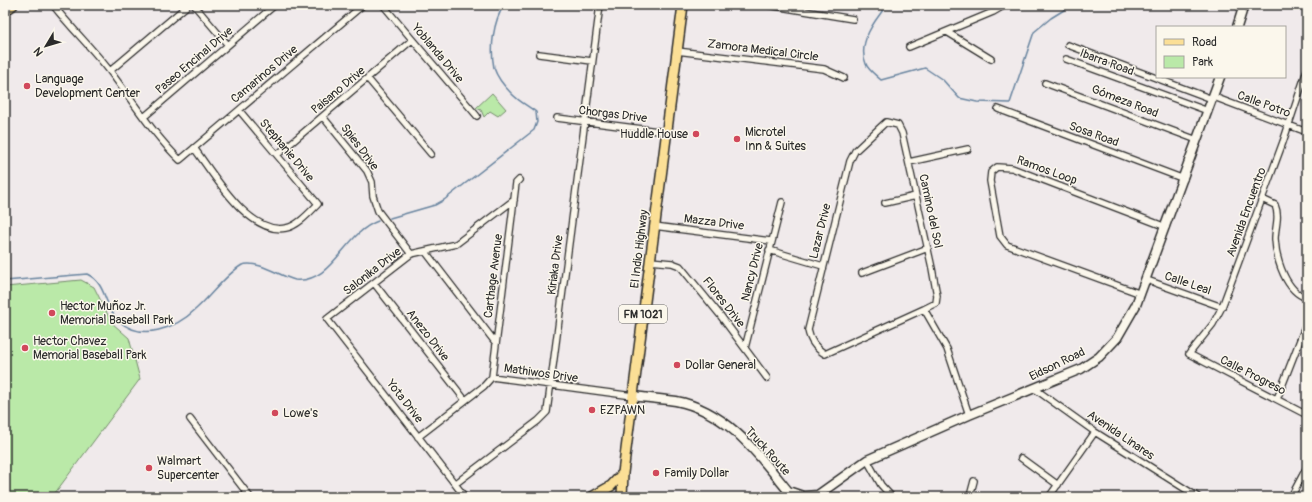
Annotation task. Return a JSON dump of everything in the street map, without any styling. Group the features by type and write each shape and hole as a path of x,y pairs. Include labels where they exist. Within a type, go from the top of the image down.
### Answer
{"main road":[{"path":"5,11 13,5"},
{"name":"El Indio Highway","path":"622,497 623,474 683,5"},
{"path":"592,497 611,486 623,474"}],"street":[{"path":"53,5 71,28 92,49 110,71 144,117"},
{"path":"110,71 188,5"},
{"path":"194,5 228,45"},
{"name":"Paseo Encinal Drive","path":"144,117 275,5"},
{"name":"Camarinos Drive","path":"144,117 180,160 363,5"},
{"name":"Yoblanda Drive","path":"383,5 477,116"},
{"name":"Kiriaka Drive","path":"455,484 544,416 547,412 600,5"},
{"path":"768,5 853,19"},
{"path":"909,47 993,12 1005,5"},
{"path":"1237,26 1244,5"},
{"path":"946,32 991,59"},
{"name":"Paisano Drive","path":"277,155 412,40"},
{"name":"Calle Potro","path":"1068,45 1156,77"},
{"name":"Zamora Medical Circle","path":"677,51 824,69 844,78"},
{"path":"539,54 592,61"},
{"name":"Ibarra Road","path":"1066,59 1208,112"},
{"name":"Avenida Encuentro","path":"1189,354 1213,324 1222,307 1307,70"},
{"name":"Calle Potro","path":"1158,78 1307,132"},
{"name":"Eidson Road","path":"817,496 867,460 968,415 1081,369 1104,352 1123,330 1147,280 1220,78"},
{"path":"368,79 431,154"},
{"name":"Gómeza Road","path":"1045,83 1197,140"},
{"name":"Sosa Road","path":"998,109 1184,179"},
{"name":"Stephanie Drive","path":"194,148 237,204 259,222 273,227 286,228 296,223 318,204 239,110"},
{"name":"Spies Drive","path":"322,117 367,171 372,182 374,200 378,211 411,254"},
{"name":"Chorgas Drive","path":"557,118 666,132"},
{"name":"Camino del Sol","path":"825,354 936,303 937,296 928,248 902,133 898,125 886,122"},
{"name":"Lazar Drive","path":"825,354 814,345 808,330 850,161 855,151 886,122"},
{"path":"909,162 968,149"},
{"name":"Ramos Loop","path":"1141,294 1007,245 1000,236 990,181 991,172 997,167 1012,168 1166,227"},
{"name":"Carthage Avenue","path":"492,377 495,342 516,183 519,180"},
{"path":"885,203 916,196"},
{"path":"1262,199 1276,205 1278,212 1275,238 1277,252 1288,282 1296,294 1307,298"},
{"name":"Salonika Drive","path":"327,319 411,254 456,244 514,200"},
{"name":"Nancy Drive","path":"745,348 782,202"},
{"name":"Mazza Drive","path":"654,226 771,241"},
{"path":"862,273 928,248"},
{"path":"769,250 823,266"},
{"path":"425,251 495,342"},
{"name":"Flores Drive","path":"650,261 672,263 680,266 767,378"},
{"name":"Calle Leal","path":"1147,280 1222,307"},
{"name":"Anezo Drive","path":"374,283 465,400"},
{"path":"924,309 947,349 968,415"},
{"name":"Yota Drive","path":"327,319 465,497"},
{"path":"1277,399 1307,322"},
{"name":"Calle Progreso","path":"1189,354 1307,415"},
{"name":"Mathiwos Drive","path":"418,437 484,386 492,377 633,396"},
{"name":"Avenida Linares","path":"1035,389 1096,432 1198,497"},
{"name":"Truck Route","path":"633,396 676,402 702,410 717,418 730,427 750,445 790,495"},
{"path":"190,419 250,497"},
{"path":"1049,497 1096,432"},
{"path":"1022,458 1058,485"},
{"path":"867,460 881,485 892,497"},
{"path":"1291,497 1307,467"},
{"path":"972,497 974,481"},
{"path":"790,495 817,496"}],"green space":[{"path":"492,93 506,109 498,116 490,111 484,117 481,110 476,108"},
{"path":"81,280 94,287 112,323 129,338 140,379 52,497 5,497 5,287"}],"waterway":[{"path":"390,218 435,205 444,200 534,130 537,122 536,112 509,91 499,78 494,68 492,52 493,35 497,19 504,5"},
{"path":"887,5 869,32 864,48 864,56 867,66 881,80 925,68 943,80 959,98 977,102 1010,103 1034,32 1051,18 1072,5"},
{"path":"5,281 87,274 94,278 98,283 110,309 119,321 138,331 159,330 169,327 188,316 202,304 230,274 242,265 249,264 262,266 295,280 308,279 329,267 356,236 366,227 378,221"}],"place":[{"name":"Language Development Center","path":"27,86"},
{"name":"Huddle House","path":"696,134"},
{"name":"Microtel Inn & Suites","path":"737,139"},
{"name":"Hector Muñoz Jr. Memorial Baseball Park","path":"52,313"},
{"name":"Hector Chavez Memorial Baseball Park","path":"25,348"},
{"name":"Dollar General","path":"677,365"},
{"name":"EZPAWN","path":"592,410"},
{"name":"Lowe's","path":"275,413"},
{"name":"Walmart Supercenter","path":"149,468"},
{"name":"Family Dollar","path":"656,473"}]}
